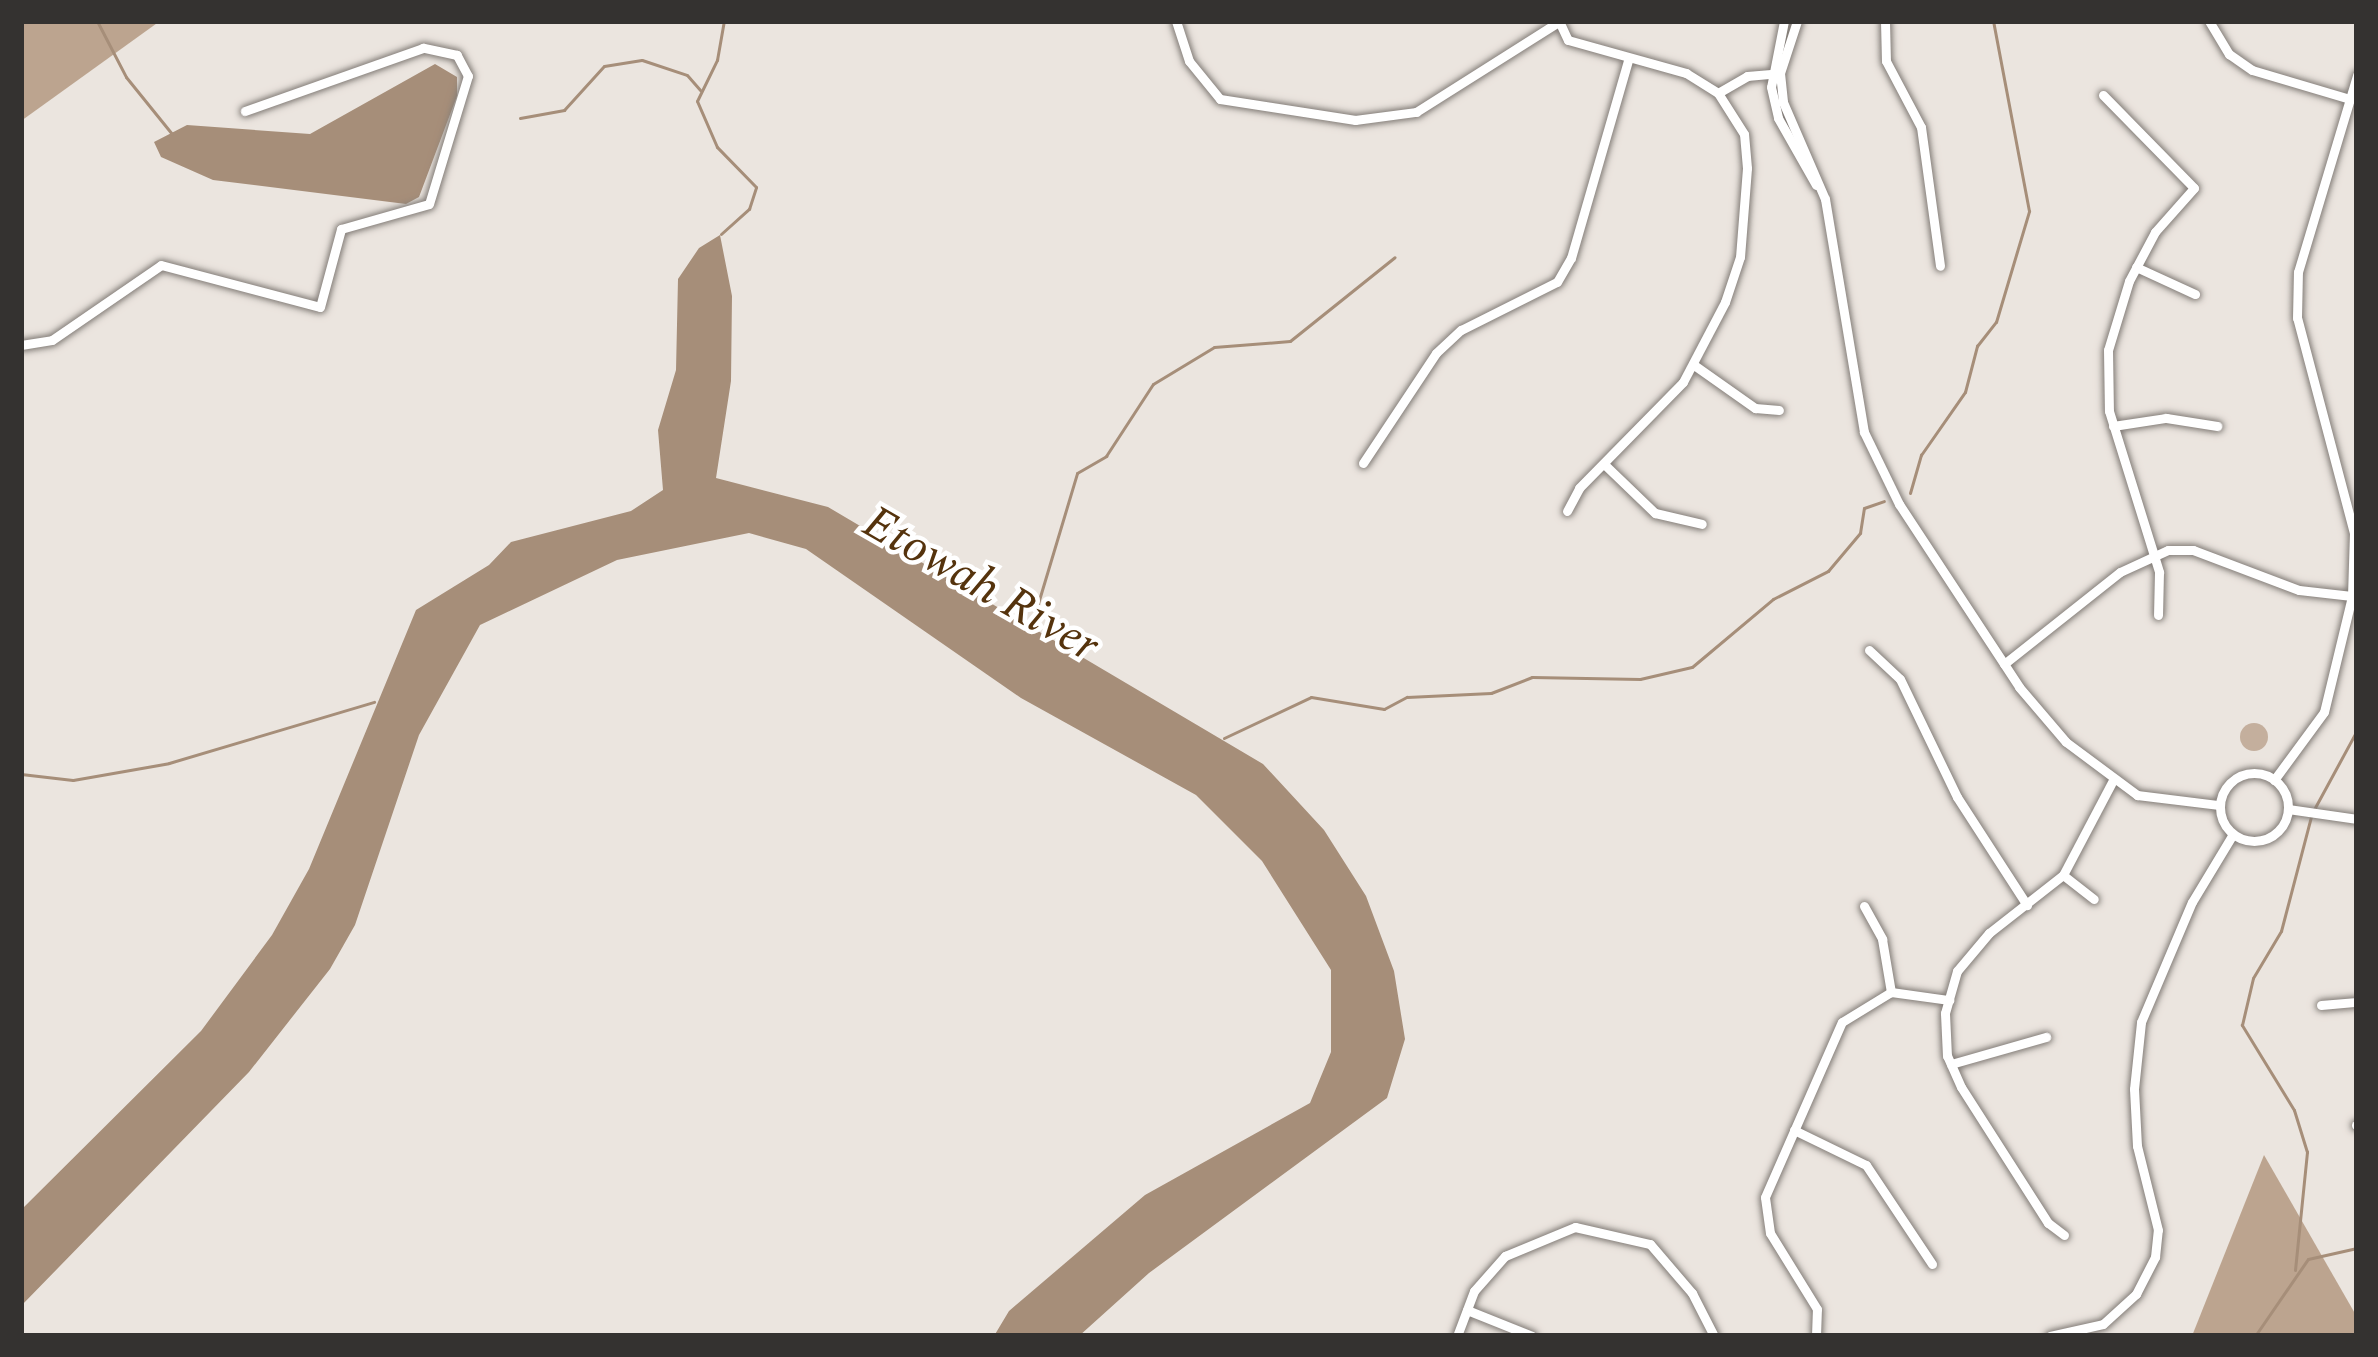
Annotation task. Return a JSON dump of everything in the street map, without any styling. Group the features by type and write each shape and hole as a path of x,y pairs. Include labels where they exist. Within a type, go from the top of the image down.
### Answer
{"street":[{"path":"1176,21 1189,61 1220,99 1355,120 1416,112 1560,21 1568,40 1686,73 1718,93 1744,134 1740,256 1694,365 1567,511"},
{"path":"1784,21 1776,72 1778,118 1825,199 1864,432 1899,504 2004,664 2066,742 2112,782 2137,795 2219,805"},
{"path":"1718,93 1776,72 1797,21"},
{"path":"1885,21 1886,61 1922,127 1940,266"},
{"path":"2209,21 2229,54 2252,70 2350,99"},
{"path":"21,344 52,340 161,265 320,307 341,229 429,204 466,92 465,66 448,50 423,48 245,111"},
{"path":"1363,463 1436,353 1461,330 1557,282 1571,258 1628,60"},
{"path":"2274,780 2324,712 2352,596 2354,533 2297,318 2299,272 2357,75"},
{"path":"2103,95 2194,188 2136,267 2108,350 2113,426 2152,554 2158,615"},
{"path":"2136,267 2195,294"},
{"path":"1694,365 1755,407 1778,410"},
{"path":"2113,426 2166,418 2217,426"},
{"path":"1604,464 1655,513 1702,524"},
{"path":"2004,664 2152,554 2193,550 2299,590 2352,596"},
{"path":"1869,650 1900,680 1957,797 2027,905"},
{"path":"2233,834 2219,805 2227,786 2244,774 2274,780"},
{"path":"2233,834 2263,840 2280,829 2288,809 2274,780"},
{"path":"2064,1234 2048,1223 1951,1064 1949,1000 1958,971 1978,945 2063,875 2112,782"},
{"path":"2288,809 2357,819"},
{"path":"2050,1336 2103,1324 2136,1294 2156,1257 2158,1230 2134,1089 2141,1022 2192,902 2233,834"},
{"path":"2063,875 2094,899"},
{"path":"1864,906 1882,939 1891,992"},
{"path":"1816,1336 1817,1309 1770,1233 1766,1197 1842,1022 1891,992 1949,1000"},
{"path":"2321,1005 2357,1002"},
{"path":"1951,1064 2045,1037"},
{"path":"1794,1130 1866,1165 1932,1264"},
{"path":"1457,1336 1474,1291 1524,1243 1575,1227 1650,1244 1673,1266 1714,1336"},
{"path":"1467,1310 1532,1336"}],"shaded area":[{"path":"21,21 160,21 21,121"},
{"path":"435,64 457,77 457,96 419,197 406,204 213,180 161,157 154,142 187,125 310,134"},
{"name":"Etowah River","path":"720,235 732,296 731,381 716,478 828,507 1263,764 1324,830 1366,896 1394,971 1405,1039 1387,1098 1149,1273 1079,1336 994,1336 1009,1311 1145,1195 1310,1103 1331,1052 1331,970 1262,861 1196,795 1021,698 806,549 749,533 617,560 480,625 419,735 355,925 330,969 249,1072 21,1306 21,1210 201,1031 272,935 309,869 416,610 489,565 511,542 631,511 663,490 658,430 676,370 678,279 699,248"},
{"path":"2254,723 2264,727 2268,737 2264,747 2254,751 2244,747 2240,737 2244,727"},
{"path":"2264,1155 2357,1317 2357,1336 2192,1336"}],"waterway":[{"path":"97,21 126,77 172,134"},
{"path":"721,234 749,209 756,187 717,147 697,101 717,60 724,21"},
{"path":"1910,493 1921,455 1965,392 1977,346 1996,322 2029,211 1993,21"},
{"path":"520,118 564,110 604,66 642,60 687,75 700,90"},
{"path":"1030,630 1077,473 1106,456 1153,384 1214,347 1290,341 1395,257"},
{"path":"1224,738 1311,697 1384,709 1407,697 1491,693 1532,677 1640,679 1692,667 1773,599 1828,571 1860,533 1864,508 1884,501"},
{"path":"21,774 73,780 169,763 374,702"},
{"path":"2295,1270 2307,1152 2294,1110 2242,1025 2253,978 2281,931 2312,813 2357,730"},
{"path":"2255,1336 2308,1259 2357,1248"}]}
